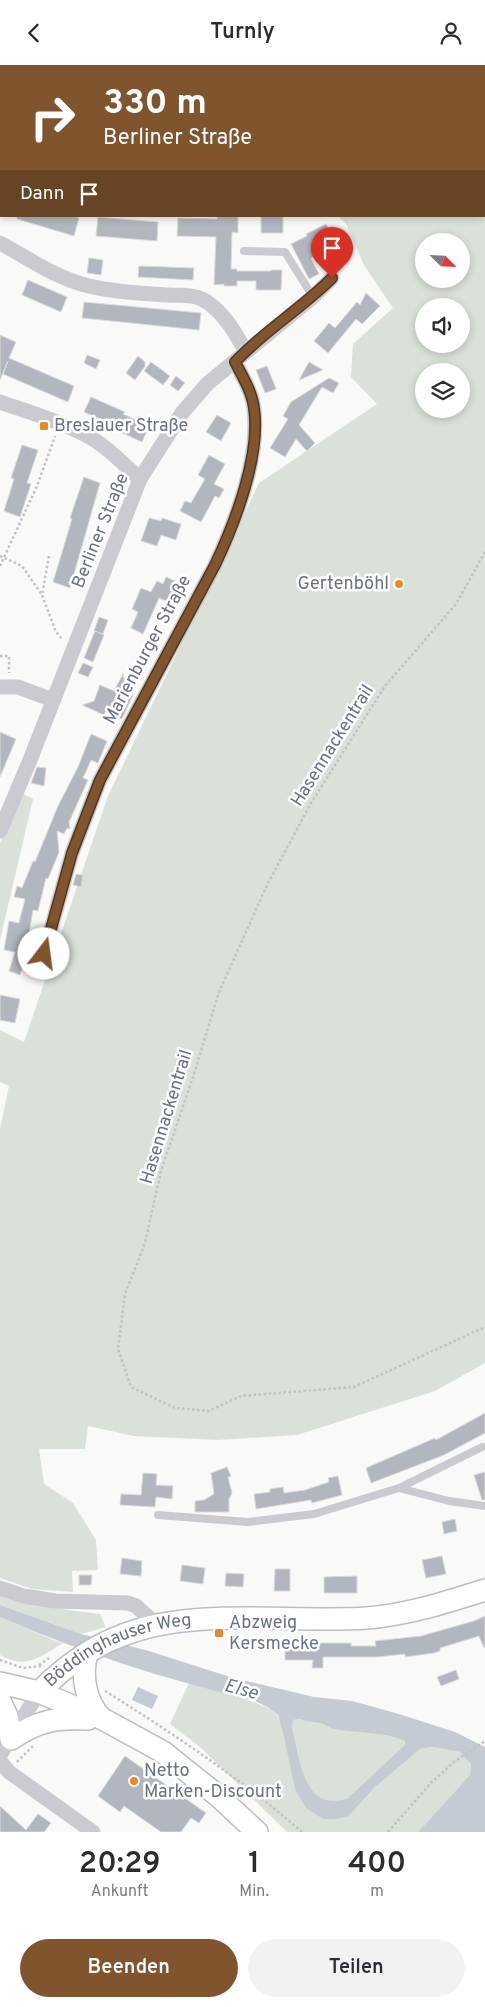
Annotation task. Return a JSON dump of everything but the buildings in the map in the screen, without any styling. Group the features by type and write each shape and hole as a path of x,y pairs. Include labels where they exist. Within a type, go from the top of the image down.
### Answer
{"main road":[{"name":"Böddinghauser Weg","path":"39,1692 60,1672 71,1657 124,1634 157,1625 218,1619 368,1618 408,1611 485,1590"},
{"path":"71,1657 84,1669 85,1685 97,1714 101,1718"},
{"path":"0,1683 39,1692 101,1718 163,1752 217,1795 258,1832"},
{"path":"0,1701 7,1717 6,1747"},
{"path":"6,1747 26,1729 46,1721 71,1717 101,1718"}],"street":[{"path":"0,243 59,276 79,283 124,293 190,295 201,299 212,306 224,320 245,351"},
{"name":"Berliner Straße","path":"0,831 140,479 182,413 207,384 313,297 332,278"},
{"name":"Marienburger Straße","path":"44,954 72,853 100,780 215,565 231,531 250,461 255,431 254,407 246,383 235,362"},
{"path":"0,402 60,423 88,436 114,455 140,479"},
{"path":"5,686 24,689 53,701"},
{"path":"0,1588 24,1596 55,1601 128,1603 136,1606 157,1625"},
{"name":"Böddinghauser Weg","path":"6,1747 39,1692"},
{"path":"4,1766 93,1832"}],"lane":[{"path":"244,251 285,252 313,297"},
{"path":"158,1515 248,1522 314,1515 399,1488 482,1447"},
{"path":"399,1488 449,1501 485,1506"}],"path":[{"path":"0,566 37,486 60,423"},
{"name":"Hasennackentrail","path":"485,552 456,604 385,686 311,803 267,885 219,991 161,1171 145,1243 125,1294 118,1349 131,1387 175,1408 209,1411 241,1396 354,1387 485,1327"},
{"path":"0,556 22,565 42,595 56,632 73,651"},
{"path":"42,595 49,556"},
{"path":"0,656 9,656 5,686"},
{"path":"39,1665 71,1657"},
{"path":"388,1832 431,1783 454,1762 485,1741"},
{"path":"4,1766 36,1744"}],"shaded area":[{"path":"339,217 485,217 485,1363 435,1391 297,1435 218,1440 134,1436 88,1426 85,1449 39,1449 44,1484 73,1503 96,1540 98,1570 72,1571 73,1592 32,1589 0,1578 0,1129 9,1086 0,1082 0,1030 24,1042 108,796 259,483 377,404 351,377 353,344 393,308 364,265 346,224"},
{"path":"22,793 33,799 0,940 0,843"},
{"path":"0,1594 53,1608 100,1614 106,1627 81,1634 0,1605"},
{"path":"0,1617 63,1643 33,1660 18,1661 9,1659 0,1655"},
{"path":"189,1683 252,1701 273,1711 278,1717 284,1734 295,1789 349,1816 374,1788 420,1749 433,1747 460,1752 471,1764 470,1775 418,1832 287,1832 200,1747 170,1724"},
{"path":"300,1719 334,1729 379,1734 396,1738 405,1741 405,1746 348,1798 333,1801 321,1798 306,1780 301,1767 292,1727 293,1720"}],"water":[{"name":"Else","path":"0,1605 81,1634 149,1651 230,1677 314,1697 352,1701 455,1732 485,1747 485,1832 418,1832 470,1775 471,1764 460,1752 433,1747 420,1749 374,1788 349,1816 323,1819 306,1808 295,1789 278,1715 267,1707 255,1701 126,1665 0,1617","holes":["300,1719 343,1731 388,1736 405,1741 405,1745 348,1798 333,1801 321,1798 306,1780 301,1767 292,1727 293,1720"]},
{"path":"138,1687 158,1696 152,1709 132,1700"}],"place":[{"name":"Breslauer Straße","path":"44,426"},
{"name":"Gertenböhl","path":"399,584"},
{"name":"Abzweig Kersmecke","path":"219,1633"},
{"name":"Netto Marken-Discount","path":"134,1781"}],"route":[{"path":"44,954 72,853 100,780 215,565 231,531 250,461 255,431 254,407 246,383 235,362 245,351 313,297 332,278"}]}
